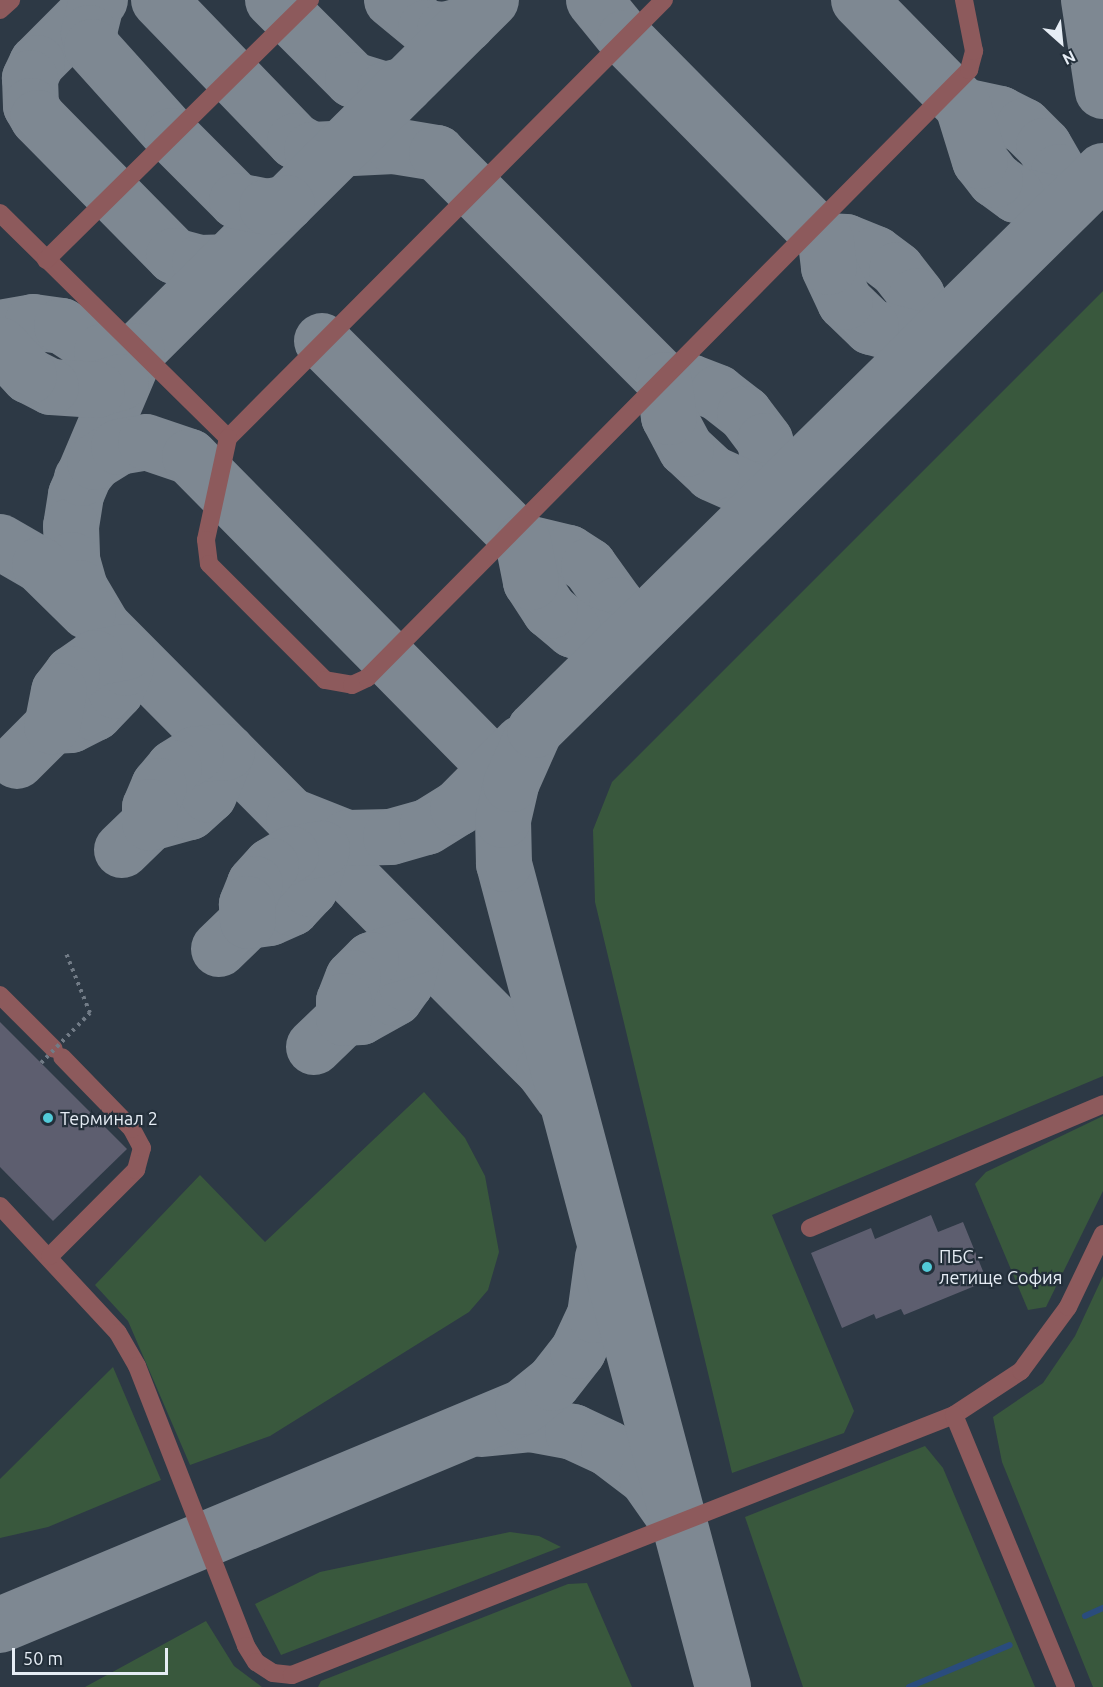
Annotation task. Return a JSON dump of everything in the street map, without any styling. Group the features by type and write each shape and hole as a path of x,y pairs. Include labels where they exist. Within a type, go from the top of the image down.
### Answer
{"lane":[{"path":"0,10 11,0"},
{"path":"46,260 310,0"},
{"path":"664,0 228,438 206,540 210,564 325,680 352,685 367,678 969,70 974,51 964,0"},
{"path":"0,213 228,438"},
{"path":"0,237 22,236"},
{"path":"0,994 132,1129 142,1148 135,1170 50,1256"},
{"path":"810,1228 1103,1104"},
{"path":"0,1206 50,1256 118,1333 137,1366 246,1646 256,1662 273,1673 292,1675 312,1670 954,1414 1021,1371 1068,1307 1103,1234"},
{"path":"954,1414 1066,1687"}],"path":[{"path":"41,1063 90,1013 66,953"}],"green space":[{"path":"1103,291 1103,1076 772,1215 854,1411 844,1433 732,1473 595,902 593,830 612,782"},
{"path":"424,1092 465,1138 485,1176 499,1252 488,1290 469,1312 270,1436 190,1465 128,1321 95,1285 200,1175 265,1242"},
{"path":"1103,1116 1103,1191 1046,1307 1028,1310 975,1184 986,1172"},
{"path":"1103,1276 1103,1687 1093,1687 1002,1462 993,1417 1043,1383 1075,1336"},
{"path":"113,1367 161,1480 48,1527 0,1538 0,1479"},
{"path":"925,1446 943,1468 1035,1687 803,1687 745,1517"},
{"path":"510,1532 539,1536 561,1547 281,1655 255,1604 320,1572"},
{"path":"587,1583 632,1687 318,1687 321,1681 568,1584"},
{"path":"206,1621 234,1666 262,1687 85,1687"}],"building":[{"name":"Терминал 2","path":"0,1022 127,1149 53,1221 0,1167"},
{"path":"931,1215 938,1232 963,1222 987,1281 904,1315 901,1309 876,1319 874,1314 842,1328 811,1253 871,1228 875,1239"}],"waterway":[{"path":"1085,1616 1103,1608"},
{"path":"909,1687 1010,1645"}],"taxiway":[{"path":"100,0 37,63 30,78 31,106 38,118 174,256 200,263 225,262"},
{"path":"159,0 295,141 312,150 394,146 437,153 664,380 690,382 718,393 745,414 765,441 774,493 745,488 712,473 686,449 669,417 664,380"},
{"path":"273,0 353,80 385,90 405,85"},
{"path":"392,0 426,28 445,30 467,24"},
{"path":"491,0 137,351 76,495 71,526 72,560 80,588 103,627 544,1071 562,1096"},
{"path":"594,0 625,38 826,241 846,242 876,254 897,270 917,296 927,342 871,327 845,302 829,267 826,241"},
{"path":"859,0 963,106 1000,114 1024,126 1044,146 1059,172 1065,206 1016,195 995,180 980,161 963,106"},
{"path":"1089,0 1103,91"},
{"path":"96,4 89,33 92,47 172,136 237,201 267,207 287,203"},
{"path":"723,1687 504,864 503,820 511,784 535,730 1103,171"},
{"path":"0,328 33,322 62,326 102,352 121,382 97,390 51,387 29,376 0,345"},
{"path":"322,341 523,542 569,553 589,566 617,605 623,641 599,639 573,630 550,611 531,582 523,542"},
{"path":"82,478 95,462 119,447 146,442 190,457 497,768"},
{"path":"0,542 40,565 88,612"},
{"path":"17,761 52,726 71,725 95,713 116,691 126,668 126,652 95,658 72,674 59,691 52,726"},
{"path":"294,817 347,838 391,837 427,827 458,808 522,743"},
{"path":"122,850 150,823 190,812 209,795 227,752 196,754 174,768 159,786 150,807 150,823"},
{"path":"219,949 248,921 270,918 292,908 310,889 322,849 291,854 271,866 255,884 247,904 248,921"},
{"path":"314,1047 344,1018 361,1017 395,998 406,983 416,946 371,960 353,978 344,1001 344,1018"},
{"path":"0,1625 523,1407 553,1383 578,1351 595,1315 603,1257"},
{"path":"482,1429 530,1424 573,1432 609,1449 647,1478 673,1515"}],"place":[{"name":"Терминал 2","path":"48,1118"},
{"name":"ПБС - летище София","path":"927,1267"}]}
